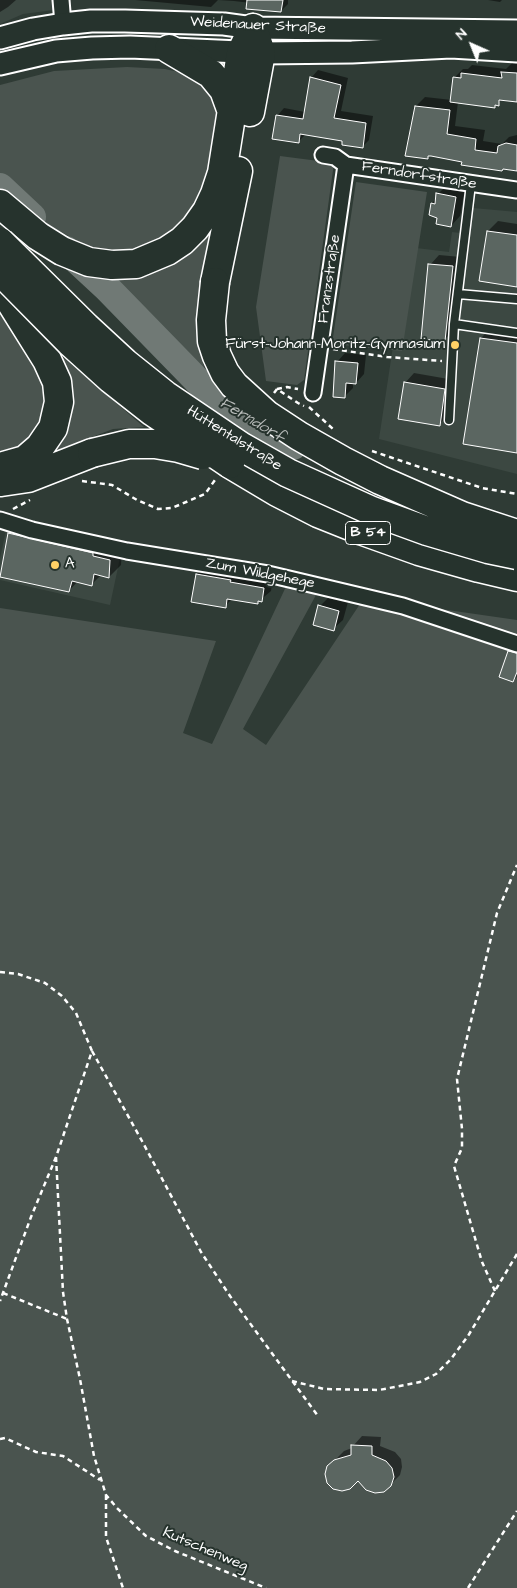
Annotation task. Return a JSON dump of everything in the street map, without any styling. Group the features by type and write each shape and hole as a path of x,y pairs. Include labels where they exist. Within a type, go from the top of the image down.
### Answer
{"highway":[{"path":"0,204 38,236 62,251 89,262 112,265 136,264 167,251 182,241 195,228 207,211 215,194 222,172 232,112 252,45"},
{"path":"252,45 215,282 211,320 212,341 216,356 225,373 234,385 267,415 335,457 380,480 462,516 517,534"},
{"path":"169,49 211,74 224,90 232,112"},
{"name":"Hüttentalstraße","path":"0,242 125,363 165,395 242,447 288,473 372,511 427,531 488,549 517,555"},
{"name":"Hüttentalstraße","path":"0,271 70,342 111,379 175,428 223,471 277,492 318,513 363,531 462,564 517,577"},
{"path":"0,285 47,360 57,382 59,402 53,428 40,447 25,460 0,467"},
{"path":"0,482 28,478 92,452 129,444 155,444 179,448 223,471"}],"main road":[{"name":"Weidenauer Straße","path":"0,38 33,29 63,24 125,20 224,24 252,45 451,47 517,51"},
{"name":"Weidenauer Straße","path":"0,64 56,51 92,48 169,49 517,31"}],"street":[{"path":"61,0 63,24"},
{"name":"Ferndorfstraße","path":"323,155 335,157 346,165 517,190"},
{"name":"Franzstraße","path":"313,393 346,165"},
{"name":"Zum Wildgehege","path":"4,515 32,530 127,551 268,574 403,606 517,644"}],"lane":[{"path":"449,420 454,324 471,184"},
{"path":"458,294 517,299"},
{"path":"454,324 517,333"}],"path":[{"path":"320,347 386,357 452,362"},
{"path":"273,394 277,389 287,387 313,393"},
{"path":"277,389 298,404 310,408 338,434"},
{"path":"370,450 482,488 517,494"},
{"path":"75,482 112,484 137,500 158,509 172,508 205,494 223,471"},
{"path":"4,515 34,498"},
{"path":"495,1291 477,1246 454,1166 462,1148 457,1079 497,913 517,866"},
{"path":"0,972 18,974 45,983 62,996 76,1013 92,1051 201,1252 290,1381 318,1416"},
{"path":"0,1301 31,1217 56,1157 92,1051"},
{"name":"Kutschenweg","path":"56,1157 66,1319 80,1379 94,1456 106,1495 146,1536 175,1551 266,1588"},
{"path":"290,1381 324,1389 379,1390 420,1382 436,1374 451,1359 468,1336 517,1254"},
{"path":"3,1293 66,1319"},
{"path":"0,1439 5,1438 36,1452 63,1456 101,1481"},
{"path":"106,1495 106,1537 123,1588"},
{"path":"468,1588 517,1511"}],"shaded area":[{"path":"0,0 53,0 54,10 23,14 0,24"},
{"path":"127,67 165,69 192,75 220,103 210,183 180,231 154,246 122,254 90,248 40,220 0,185 0,85 54,71"},
{"path":"280,156 334,163 304,380 297,385 266,381 256,307"},
{"path":"356,182 427,192 402,351 332,344"},
{"name":"Fürst-Johann-Moritz-Gymnasium","path":"473,208 517,212 517,474 379,439 408,247 449,252 452,232 469,234"},
{"path":"210,224 214,226 200,296 197,328 203,364 212,389 105,278"},
{"path":"0,313 34,363 46,390 44,417 34,438 13,453 0,454"},
{"path":"58,353 144,427 113,429 53,452 49,447"},
{"name":"A","path":"6,531 120,558 110,605 0,580 0,558"},
{"path":"291,576 322,584 243,729 266,745 364,598 517,620 517,1588 0,1588 0,608 216,641 183,733 212,744"}],"building":[{"path":"247,0 283,0 281,12 246,9"},
{"path":"501,72 517,73 517,102 499,100 499,106 495,105 495,108 450,102 453,77 461,78 461,73 502,78"},
{"path":"310,77 341,85 334,118 366,123 363,148 342,145 342,141 300,134 299,143 272,139 276,115 303,119"},
{"path":"415,106 450,110 447,134 476,139 475,150 497,153 498,146 506,143 517,145 517,171 503,169 502,171 461,165 462,162 431,156 428,156 428,159 405,156"},
{"path":"436,193 456,197 451,227 436,224 437,218 429,215 431,203 435,204"},
{"path":"487,231 517,235 517,287 479,281"},
{"path":"428,264 453,266 445,341 421,339"},
{"path":"480,338 517,343 517,453 463,444"},
{"path":"335,361 358,363 356,384 346,383 345,398 333,397"},
{"path":"404,382 445,389 440,426 398,419"},
{"name":"A","path":"8,533 93,553 93,556 110,560 109,578 94,574 92,586 72,581 69,592 0,577"},
{"path":"196,574 264,588 262,602 258,601 258,604 227,599 226,608 191,602"},
{"path":"318,605 339,611 334,631 313,625"},
{"path":"508,651 517,653 517,672 513,682 499,677"},
{"path":"351,1445 372,1446 372,1455 386,1461 392,1468 394,1477 391,1486 384,1492 375,1493 366,1490 358,1481 350,1489 342,1491 333,1489 327,1483 325,1474 327,1466 334,1460 351,1455"}],"waterway":[{"name":"Ferndorf","path":"0,187 32,217"},
{"name":"Ferndorf","path":"66,250 107,288 220,404 293,446"}],"place":[{"name":"Fürst-Johann-Moritz-Gymnasium","path":"455,345"},
{"name":"A","path":"55,565"}]}
